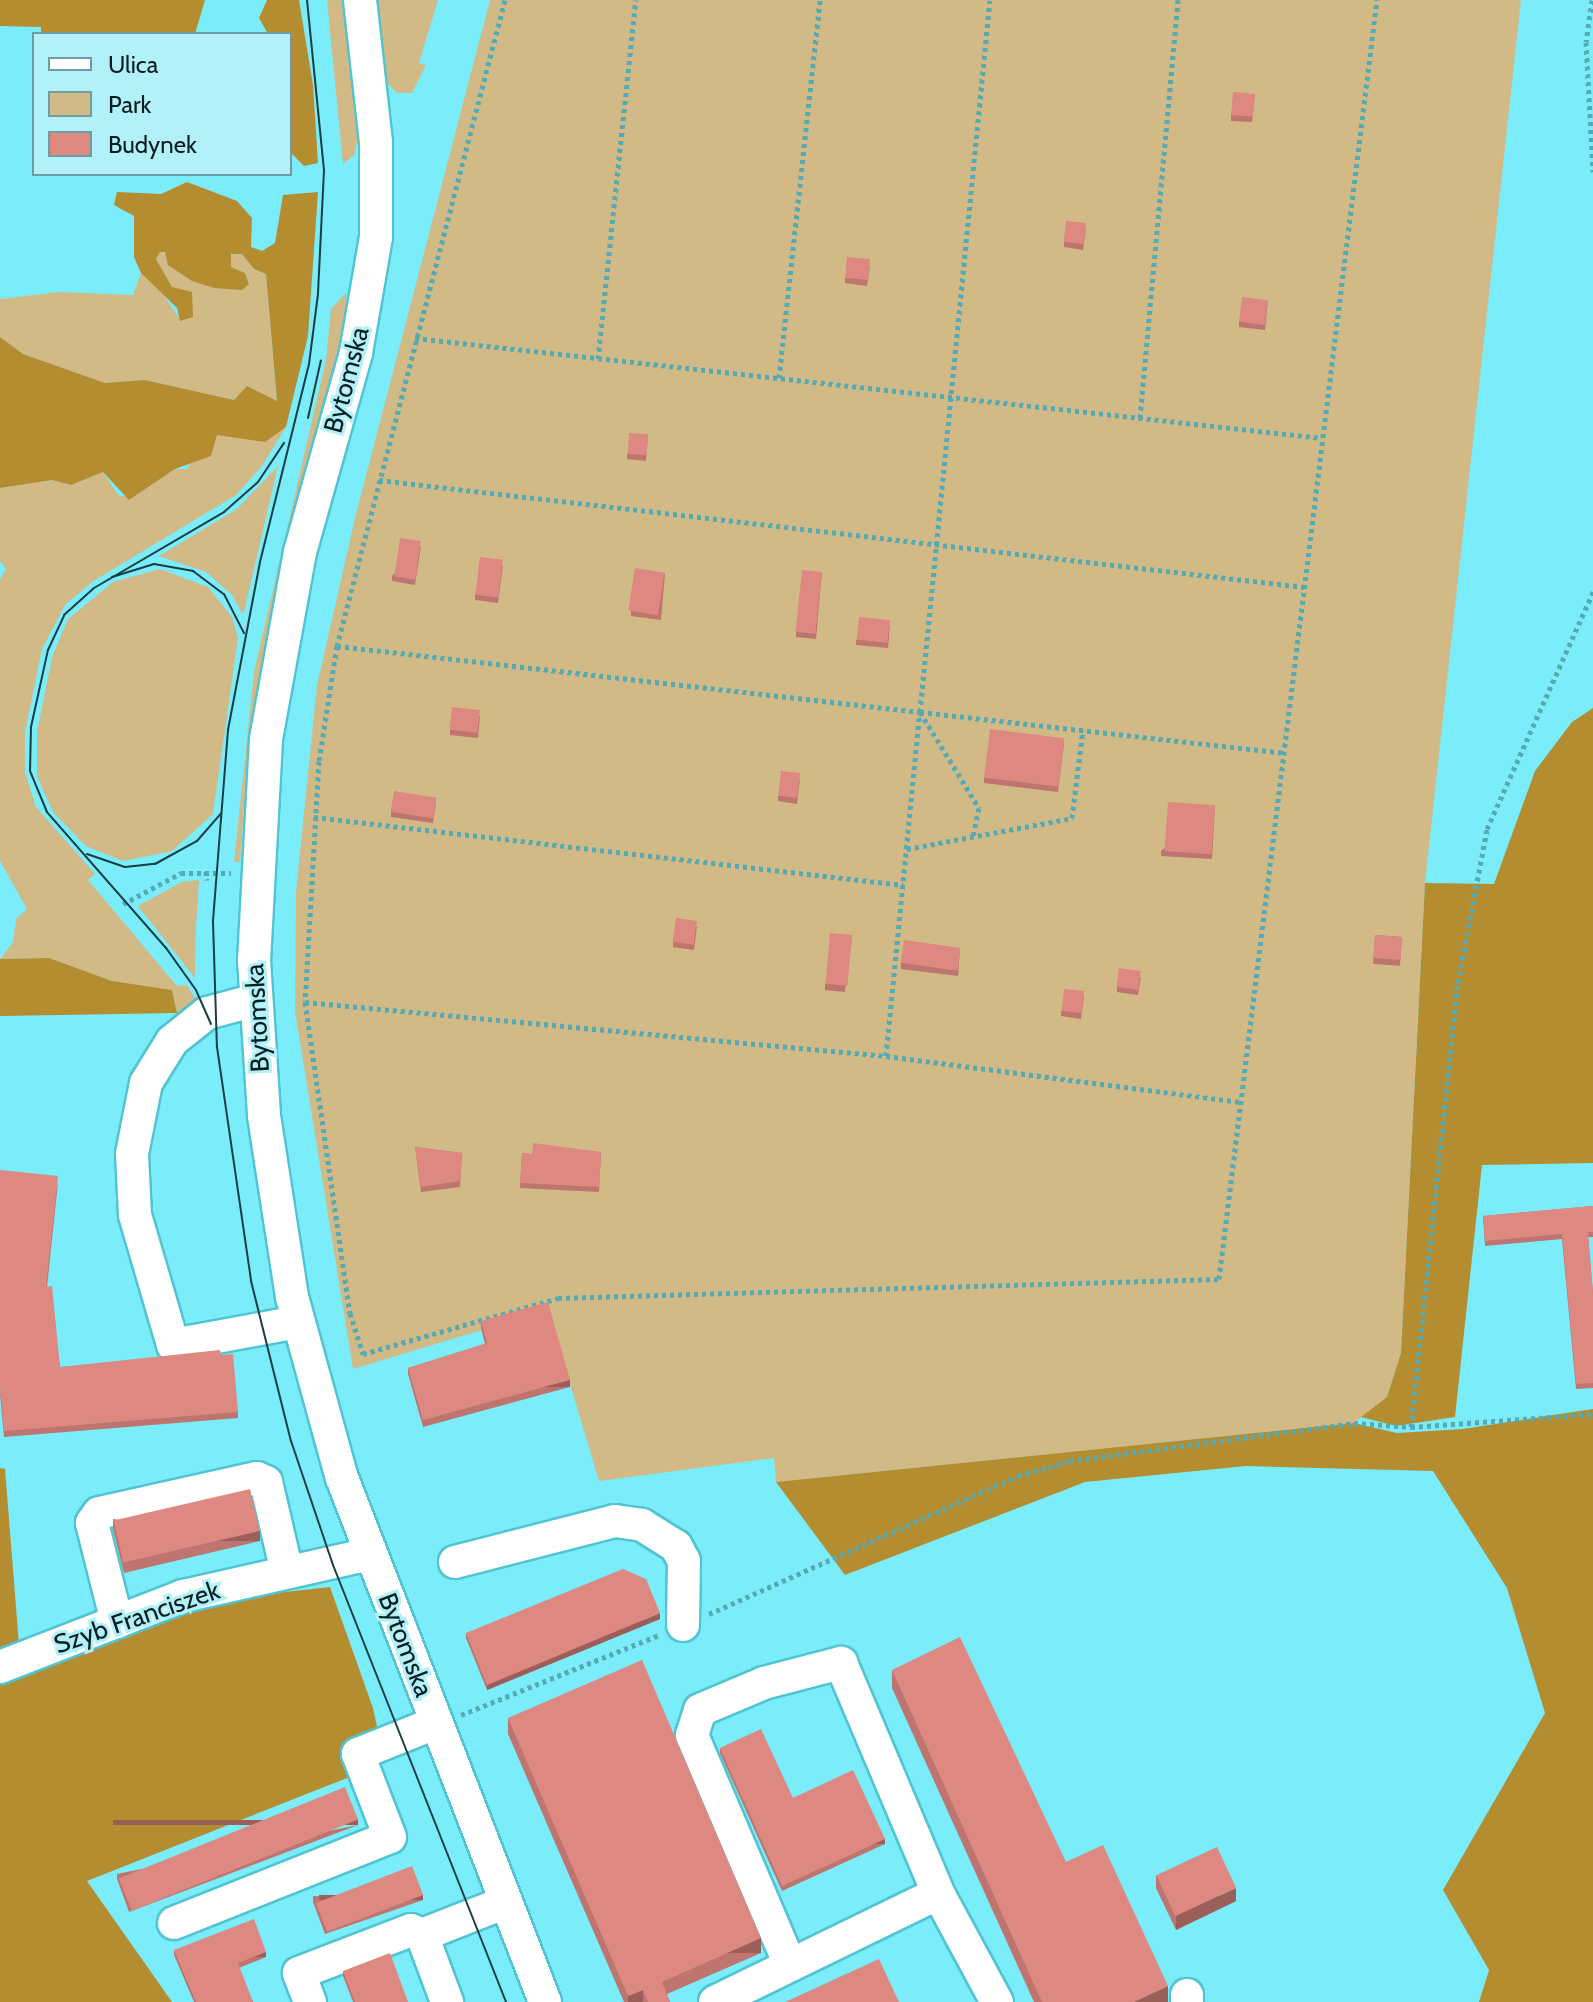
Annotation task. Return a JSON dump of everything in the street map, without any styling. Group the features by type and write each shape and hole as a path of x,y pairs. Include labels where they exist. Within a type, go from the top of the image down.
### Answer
{"street":[{"name":"Bytomska","path":"360,0 376,142 373,259 356,353 300,552 273,685 257,837 256,1000 272,1185 298,1322 328,1434 370,1554 545,2002"},
{"path":"256,1000 207,1013 172,1041 146,1083 132,1154 135,1215 173,1345 298,1322"},
{"path":"117,1622 92,1523 99,1513 257,1478 266,1482 287,1572"},
{"path":"455,1562 615,1521 642,1525 676,1546 684,1561 683,1625"},
{"name":"Szyb Franciszek","path":"0,1667 183,1596 370,1554"},
{"path":"790,1965 692,1735 700,1710 764,1683 841,1663 938,1893 997,2002"},
{"path":"174,1923 390,1837 358,1754 435,1723"},
{"path":"715,2002 938,1893"},
{"path":"422,1935 506,1902"},
{"path":"310,2002 299,1973 411,1930 422,1935 447,2002"}],"path":[{"path":"505,0 337,646 314,817 305,1002 350,1313 363,1354 558,1298 1219,1279 1377,0"},
{"path":"598,359 636,0"},
{"path":"779,378 820,0"},
{"path":"886,1056 990,0"},
{"path":"1140,418 1178,0"},
{"path":"1592,0 1586,42 1593,172"},
{"path":"415,338 1322,438"},
{"path":"379,480 936,547 1304,587"},
{"path":"1411,1427 1458,983 1487,829 1593,594"},
{"path":"337,646 1284,753"},
{"path":"920,712 979,808 973,837"},
{"path":"907,849 1072,818 1083,730"},
{"path":"314,817 903,885"},
{"path":"206,871 207,880"},
{"path":"123,904 181,873 236,873"},
{"path":"305,1002 886,1056 1241,1102"},
{"path":"435,1723 841,1559 1018,1476 1069,1461 1354,1423 1411,1427 1593,1414"}],"green space":[{"path":"327,0 346,0 361,127 354,155 343,164"},
{"path":"373,0 438,0 419,63 426,65 412,93 397,93 385,81"},
{"path":"490,0 1521,0 1425,883 1401,1353 1387,1397 1354,1423 776,1482 774,1458 599,1481 548,1310 353,1369 295,1011 296,892 317,685 356,514"},
{"path":"160,251 249,284 245,273 231,267 231,255 242,253 254,269 266,274 277,402 248,386 234,400 145,380 105,383 23,354 0,337 0,299 60,292 133,295 141,273 154,281 181,321 172,287 156,259"},
{"path":"346,293 348,319 277,582 247,769 240,862 234,862 254,672 326,360 331,309"},
{"path":"286,427 262,466 236,495 92,582 65,605 42,649 25,732 25,772 36,807 95,874 88,880 177,986 187,985 196,1000 177,1013 172,990 112,981 49,958 0,959 13,942 16,919 27,909 0,861 0,580 6,569 0,561 0,488 52,480 71,485 103,472 119,496 135,496 175,469 186,469 217,435 269,438"},
{"path":"278,466 242,613 232,595 206,572 159,556 237,509"},
{"path":"160,569 208,587 232,617 238,638 213,814 172,851 123,861 86,846 53,812 37,776 37,732 52,657 68,619 113,582"},
{"path":"199,880 195,978 138,906 182,882"}],"shaded area":[{"path":"0,0 205,0 196,32 41,32 41,27 0,26"},
{"path":"267,0 299,0 313,85 318,163 304,166 292,154 292,32 267,32 259,18"},
{"path":"187,182 237,201 252,218 251,247 262,251 275,243 283,195 318,192 308,336 286,427 265,442 217,435 211,456 175,469 129,500 103,472 71,485 52,480 0,488 0,337 23,354 105,383 145,380 234,400 247,386 277,401 266,274 254,269 242,254 231,254 231,267 245,273 249,284 242,290 214,288 192,281 168,265 165,252 160,252 156,259 172,287 192,292 193,317 180,321 177,308 141,273 134,257 134,216 114,205 117,192 161,194"},
{"path":"1593,708 1593,1163 1482,1165 1455,1417 1396,1426 1361,1417 1387,1397 1401,1353 1425,883 1494,884 1535,771 1572,722"},
{"path":"49,958 112,981 172,990 177,1013 0,1016 0,959"},
{"path":"1593,1409 1593,2002 1479,2002 1489,1970 1443,1890 1545,1713 1507,1588 1433,1471 1246,1466 1085,1482 845,1575 776,1482 1354,1423 1397,1433 1463,1429"},
{"path":"0,1468 5,1469 19,1645 0,1653"},
{"path":"330,1587 373,1708 385,1763 87,1881 172,2002 0,2002 0,1685 136,1629 232,1598"}],"building":[{"path":"1233,92 1255,94 1253,117 1231,115"},
{"path":"1066,221 1086,223 1084,244 1064,242"},
{"path":"847,257 870,259 868,280 845,278"},
{"path":"1242,297 1268,300 1265,325 1239,322"},
{"path":"629,433 648,434 647,455 628,454"},
{"path":"400,538 421,541 415,580 395,577"},
{"path":"480,557 503,560 498,598 475,595"},
{"path":"635,568 665,573 658,615 628,610"},
{"path":"802,570 822,572 815,634 796,632"},
{"path":"859,617 890,620 887,643 857,640"},
{"path":"452,707 480,710 477,733 450,730"},
{"path":"990,729 1064,738 1058,787 984,778"},
{"path":"781,771 800,773 797,798 778,796"},
{"path":"394,791 436,798 433,818 391,812"},
{"path":"1168,802 1215,805 1211,854 1165,851"},
{"path":"676,918 697,921 693,945 673,942"},
{"path":"830,933 852,935 847,986 826,984"},
{"path":"1375,935 1402,937 1400,960 1373,958"},
{"path":"904,940 960,948 957,971 901,963"},
{"path":"1119,968 1141,971 1138,990 1116,987"},
{"path":"1064,989 1084,991 1082,1013 1062,1011"},
{"path":"533,1143 601,1152 599,1187 520,1183 522,1153 532,1154"},
{"path":"415,1147 462,1153 460,1181 421,1187"},
{"path":"0,1170 58,1176 46,1287 52,1286 60,1367 220,1350 221,1355 233,1354 238,1412 4,1431 0,1388"},
{"path":"1593,1206 1593,1232 1588,1232 1593,1293 1593,1383 1576,1384 1562,1234 1485,1241 1483,1216"},
{"path":"548,1302 570,1380 423,1420 408,1368 487,1343 481,1321"},
{"path":"250,1489 260,1531 123,1562 114,1520"},
{"path":"623,1569 646,1579 660,1613 487,1685 466,1633"},
{"path":"960,1637 1066,1862 1103,1845 1168,1986 1134,2002 1042,2002 892,1670"},
{"path":"642,1660 761,1938 662,1982 670,2002 648,2002 643,1990 628,1996 508,1718"},
{"path":"761,1729 793,1798 853,1770 885,1839 782,1886 720,1748"},
{"path":"345,1787 358,1819 132,1911 119,1878"},
{"path":"1217,1847 1236,1888 1175,1916 1156,1875"},
{"path":"412,1866 423,1895 327,1932 316,1903"},
{"path":"254,1919 266,1952 238,1963 253,2002 196,2002 174,1950"},
{"path":"390,1953 408,2002 355,2002 343,1971"},
{"path":"879,1959 899,2002 785,2002"}],"tram line":[{"path":"307,0 324,170 318,294 309,364 260,562 228,730 213,922 217,1047 251,1281 291,1441 333,1565 506,2002"},
{"path":"308,418 321,360"},
{"path":"211,1024 196,990 166,948 47,812 30,771 31,727 48,650 64,615 94,588 224,512 258,482 284,443"},
{"path":"112,577 154,564 193,571 224,594 244,633"},
{"path":"87,854 125,867 155,864 197,841 221,813"}]}
